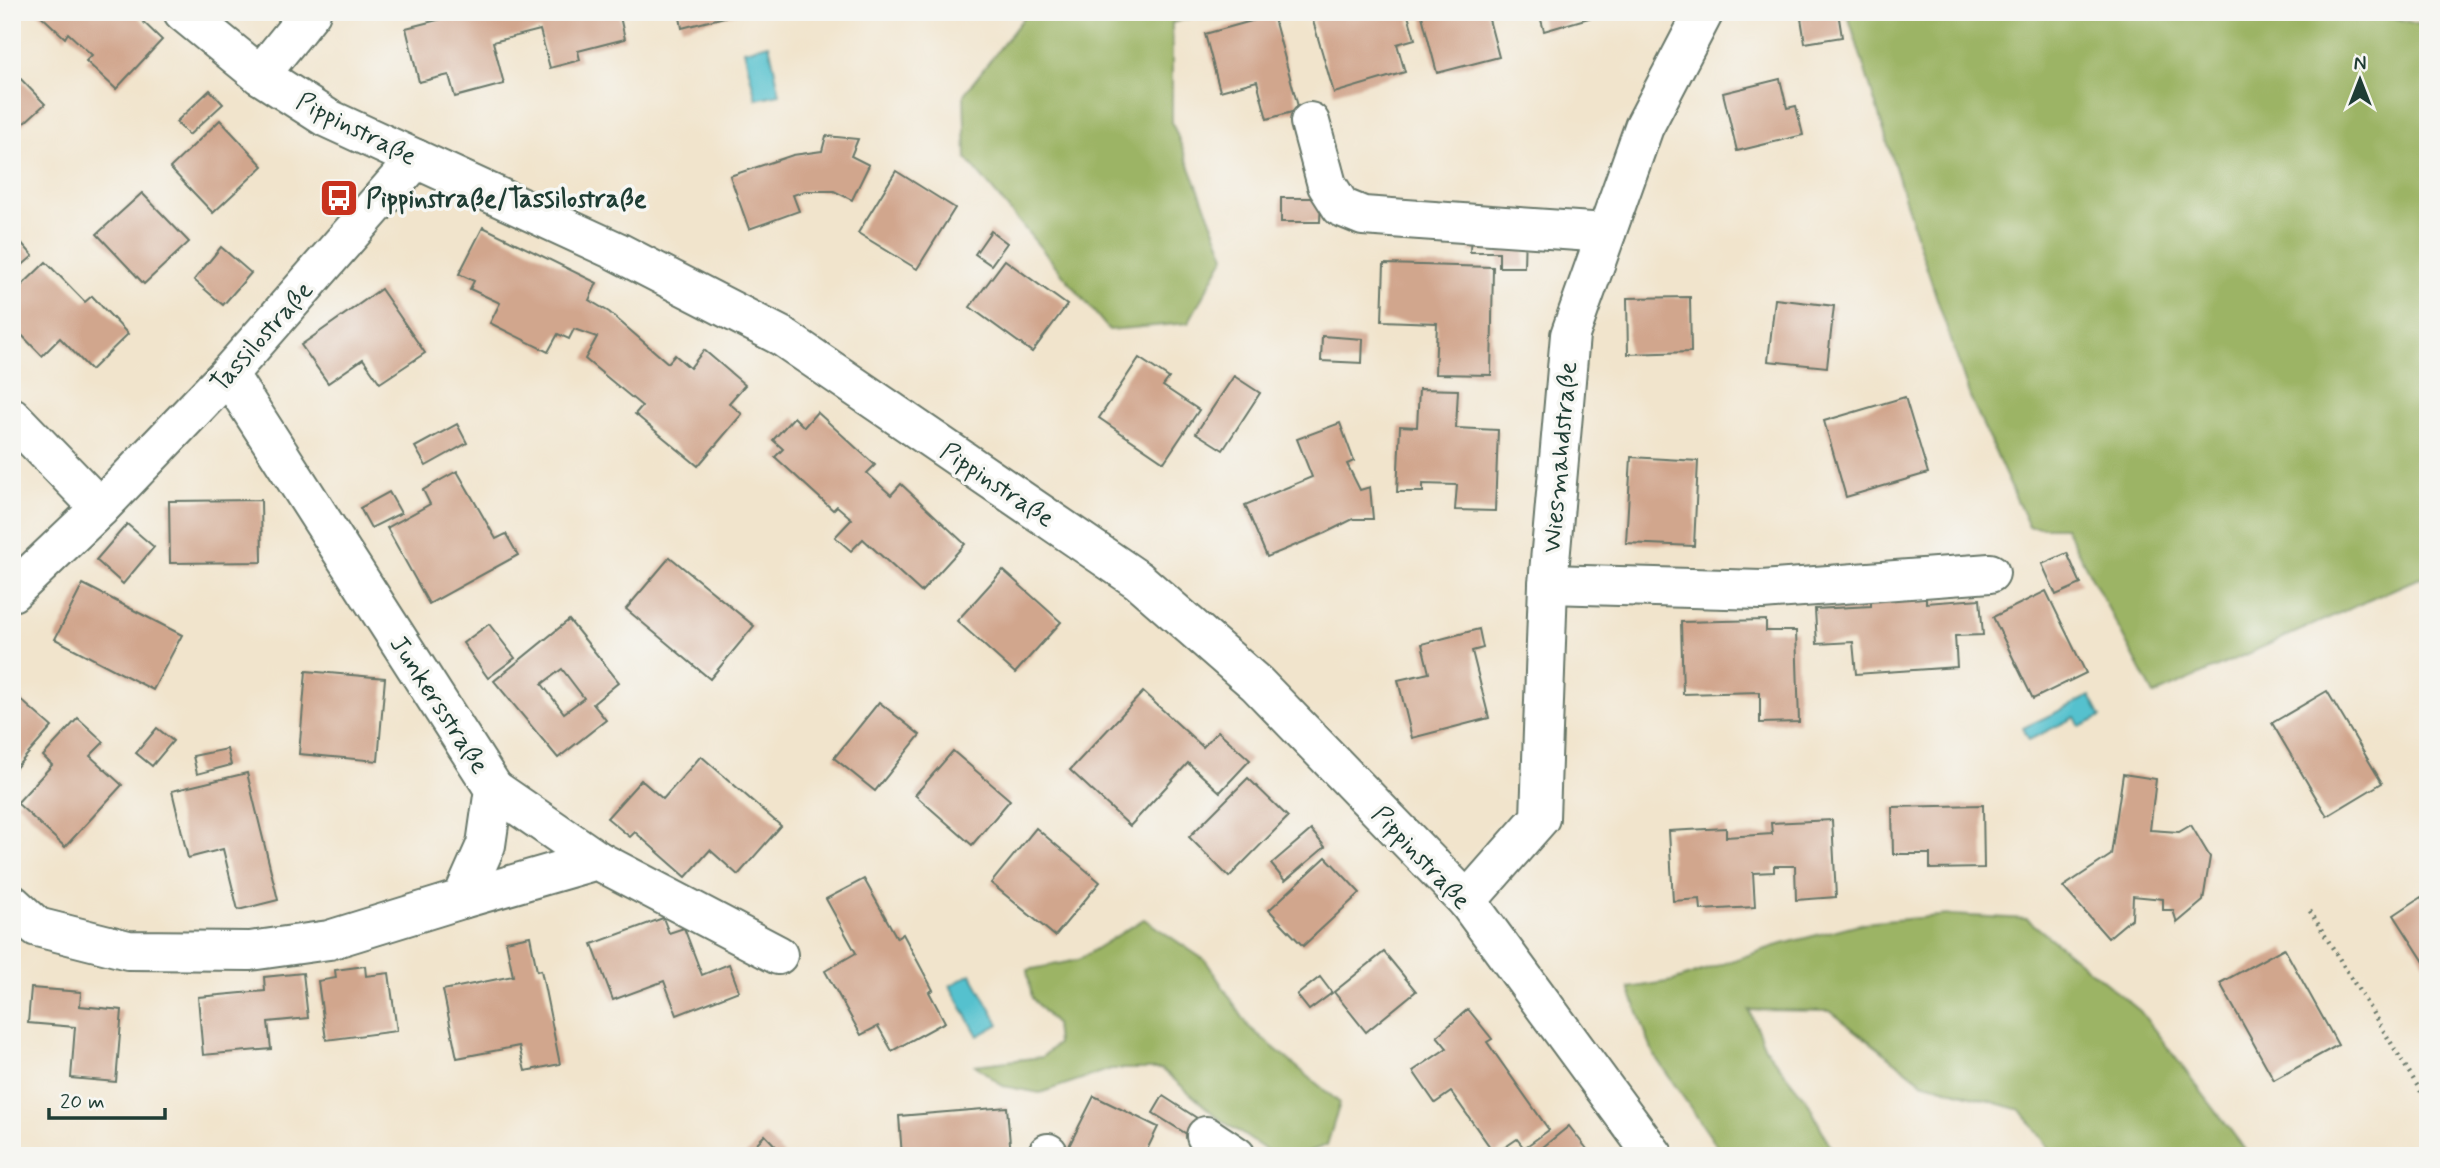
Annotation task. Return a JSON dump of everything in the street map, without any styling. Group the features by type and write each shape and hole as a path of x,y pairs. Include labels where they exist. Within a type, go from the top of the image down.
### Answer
{"street":[{"name":"Pippinstraße","path":"183,12 260,75 327,118 616,251 781,336 1138,580 1257,684 1466,901 1654,1156"},
{"path":"260,75 311,12"},
{"name":"Wiesmahdstraße","path":"1466,901 1540,818 1548,584 1570,335 1644,128 1704,12"},
{"path":"1310,122 1327,186 1341,207 1363,216 1606,233"},
{"name":"Tassilostraße","path":"12,592 100,508 228,374 416,159"},
{"name":"Junkersstraße","path":"228,374 494,789 486,845 462,899"},
{"path":"12,416 100,508"},
{"path":"1548,584 1762,590 1990,573"},
{"path":"494,789 597,860 778,955"},
{"path":"12,904 37,927 128,950 250,951 329,940 597,860"}],"path":[{"path":"2310,911 2428,1103"}],"green space":[{"path":"1028,12 1208,12 1172,23 1172,122 1225,256 1188,323 1109,330 966,158 964,94"},
{"path":"1847,12 2373,12 2428,27 2428,574 2154,695 2065,527 2029,527 1970,397 1922,254"},
{"path":"1950,915 2027,919 2140,1011 2250,1156 2055,1156 2021,1110 1922,1082 1830,1011 1749,1010 1765,1048 1808,1102 1835,1156 1724,1156 1654,1055 1629,988 1673,981 1775,946 1863,923"},
{"path":"1144,919 1206,961 1249,1027 1340,1103 1327,1145 1297,1156 1275,1156 1218,1118 1162,1069 1111,1069 1040,1093 1003,1086 975,1065 1042,1057 1057,1044 1055,1024 1032,998 1027,970 1078,960"}],"water":[{"path":"769,44 780,94 756,99 744,50"},
{"path":"2090,696 2101,717 2080,727 2075,717 2029,740 2023,728"},
{"path":"971,974 999,1024 978,1036 950,986"}],"building":[{"path":"37,12 133,12 162,40 116,89 86,61 92,55 68,33 65,38"},
{"path":"469,12 619,12 625,39 578,51 580,60 550,68 540,30 493,42 504,84 455,97 449,75 419,82 406,28"},
{"path":"679,12 740,12 740,13 682,28"},
{"path":"1343,12 1407,12 1415,39 1397,44 1405,72 1334,93 1313,21"},
{"path":"1421,12 1487,12 1499,57 1437,73"},
{"path":"1539,12 1606,12 1606,13 1544,31"},
{"path":"1800,12 1838,12 1842,37 1805,43"},
{"path":"1273,15 1299,110 1267,119 1257,81 1220,91 1205,34"},
{"path":"12,70 45,104 12,134"},
{"path":"1780,79 1787,108 1796,106 1803,135 1737,151 1723,93"},
{"path":"210,90 223,104 189,135 176,122"},
{"path":"220,120 263,166 213,213 170,168"},
{"path":"826,136 858,139 851,156 869,165 852,200 834,191 805,191 793,195 799,211 749,229 730,176 793,155 822,151"},
{"path":"896,171 955,208 917,269 858,233"},
{"path":"142,193 189,242 144,284 97,234"},
{"path":"1281,198 1321,198 1320,222 1281,222"},
{"path":"483,227 597,283 589,300 609,312 668,363 675,355 690,368 704,350 745,385 729,403 742,414 698,466 635,414 642,406 585,359 597,337 574,329 569,339 558,334 548,352 490,323 500,303 470,289 474,281 459,274"},
{"path":"991,231 1007,243 991,265 975,254"},
{"path":"1471,231 1525,231 1524,267 1499,267 1499,252 1470,252"},
{"path":"12,232 33,256 12,274"},
{"path":"221,247 251,273 223,305 194,280"},
{"path":"1005,260 1067,305 1032,352 970,307"},
{"path":"46,262 85,302 92,296 128,334 91,370 60,338 42,356 12,325 12,295"},
{"path":"1384,264 1493,267 1491,375 1435,374 1437,323 1382,321"},
{"path":"381,289 425,353 380,383 363,359 328,383 301,345"},
{"path":"1690,297 1691,352 1628,354 1627,298"},
{"path":"1775,299 1834,306 1827,367 1768,361"},
{"path":"1322,336 1363,339 1362,363 1321,361"},
{"path":"1139,358 1169,378 1163,386 1199,410 1164,462 1099,418"},
{"path":"1234,376 1260,393 1223,450 1196,433"},
{"path":"1419,389 1458,390 1456,428 1498,430 1495,511 1455,510 1457,485 1423,484 1423,492 1397,492 1400,426 1417,427"},
{"path":"1905,397 1928,473 1846,497 1824,421"},
{"path":"817,412 875,465 867,473 891,495 901,484 965,544 921,592 863,539 851,551 835,537 852,519 837,506 833,510 775,457 783,449 773,440 794,417 804,427"},
{"path":"1340,423 1354,461 1347,464 1360,490 1370,487 1373,519 1353,519 1267,557 1245,505 1312,477 1297,439"},
{"path":"457,424 467,443 426,466 415,447"},
{"path":"1631,457 1698,461 1694,546 1626,543"},
{"path":"457,471 496,539 506,534 518,555 429,604 387,528 430,504 423,490"},
{"path":"389,492 401,513 371,528 360,508"},
{"path":"261,500 262,562 170,563 169,501"},
{"path":"127,524 154,547 123,584 96,560"},
{"path":"2067,553 2081,584 2056,595 2042,564"},
{"path":"670,557 754,626 710,679 626,609"},
{"path":"1003,570 1061,622 1015,673 957,621"},
{"path":"83,584 182,635 153,690 55,639"},
{"path":"2046,591 2086,673 2033,699 1993,617"},
{"path":"1926,594 1926,603 1980,599 1983,635 1955,636 1957,667 1856,674 1853,642 1817,644 1815,609 1871,606 1871,598"},
{"path":"569,620 619,682 593,704 606,720 558,758 494,681","holes":["562,669 584,698 564,713 542,684"]},
{"path":"1766,620 1766,631 1796,631 1799,722 1760,723 1760,692 1683,694 1681,622"},
{"path":"489,624 515,658 488,678 463,643"},
{"path":"1479,629 1483,648 1472,651 1489,718 1412,738 1398,680 1429,673 1422,644"},
{"path":"306,671 385,678 378,761 299,754"},
{"path":"2327,691 2382,783 2327,816 2272,723"},
{"path":"12,692 52,727 12,772"},
{"path":"1143,692 1203,747 1218,731 1250,760 1220,792 1188,763 1130,826 1070,770"},
{"path":"879,702 920,735 875,791 834,758"},
{"path":"78,718 104,742 90,756 122,785 65,847 17,803 52,765 43,756"},
{"path":"157,728 173,741 152,766 136,753"},
{"path":"227,749 231,765 197,774 193,756"},
{"path":"953,751 1010,800 972,845 915,795"},
{"path":"701,756 781,826 738,875 710,850 686,877 635,832 630,837 607,818 641,780 663,799"},
{"path":"247,773 278,900 238,910 223,849 188,858 172,791"},
{"path":"2123,774 2156,779 2150,830 2179,832 2191,825 2210,857 2203,901 2177,923 2173,910 2163,910 2163,899 2133,896 2132,918 2108,938 2063,887 2111,855"},
{"path":"1248,778 1288,817 1229,877 1189,837"},
{"path":"1983,805 1984,868 1930,869 1930,854 1893,854 1892,807"},
{"path":"1832,820 1836,897 1796,900 1795,866 1774,866 1774,872 1753,873 1755,907 1701,910 1700,899 1673,901 1669,831 1726,828 1726,837 1772,834 1771,823"},
{"path":"1036,828 1100,882 1055,936 991,883"},
{"path":"1311,830 1325,847 1285,881 1271,864"},
{"path":"1326,857 1360,893 1303,946 1269,910"},
{"path":"864,879 897,938 903,934 933,990 929,992 945,1022 892,1051 878,1026 861,1035 825,971 856,953 826,899"},
{"path":"2421,897 2428,907 2428,968 2394,915"},
{"path":"663,918 669,933 684,928 702,975 729,964 739,991 677,1015 664,981 613,1000 592,944"},
{"path":"530,936 537,971 541,970 560,1064 525,1071 519,1046 457,1058 443,990 513,976 506,941"},
{"path":"2284,948 2338,1045 2274,1080 2220,983"},
{"path":"1384,952 1416,991 1366,1032 1334,992"},
{"path":"365,966 366,976 389,973 397,1031 326,1040 318,981 336,978 335,970"},
{"path":"303,973 308,1018 268,1022 271,1049 203,1055 198,997 265,991 264,977"},
{"path":"1320,977 1332,993 1309,1010 1297,995"},
{"path":"31,988 81,992 80,1006 122,1010 116,1082 71,1078 75,1027 28,1023"},
{"path":"1468,1009 1492,1039 1487,1042 1549,1130 1524,1148 1517,1139 1495,1154 1451,1092 1435,1103 1413,1071 1447,1048 1437,1036"},
{"path":"1094,1096 1158,1127 1144,1156 1074,1156 1066,1152"},
{"path":"1163,1096 1200,1120 1190,1136 1153,1113"},
{"path":"1007,1107 1011,1156 902,1156 899,1116"},
{"path":"1569,1126 1587,1149 1582,1153 1584,1156 1532,1156"},
{"path":"765,1135 785,1156 744,1156"}],"place":[{"name":"Pippinstraße/Tassilostraße","path":"339,198"}]}
